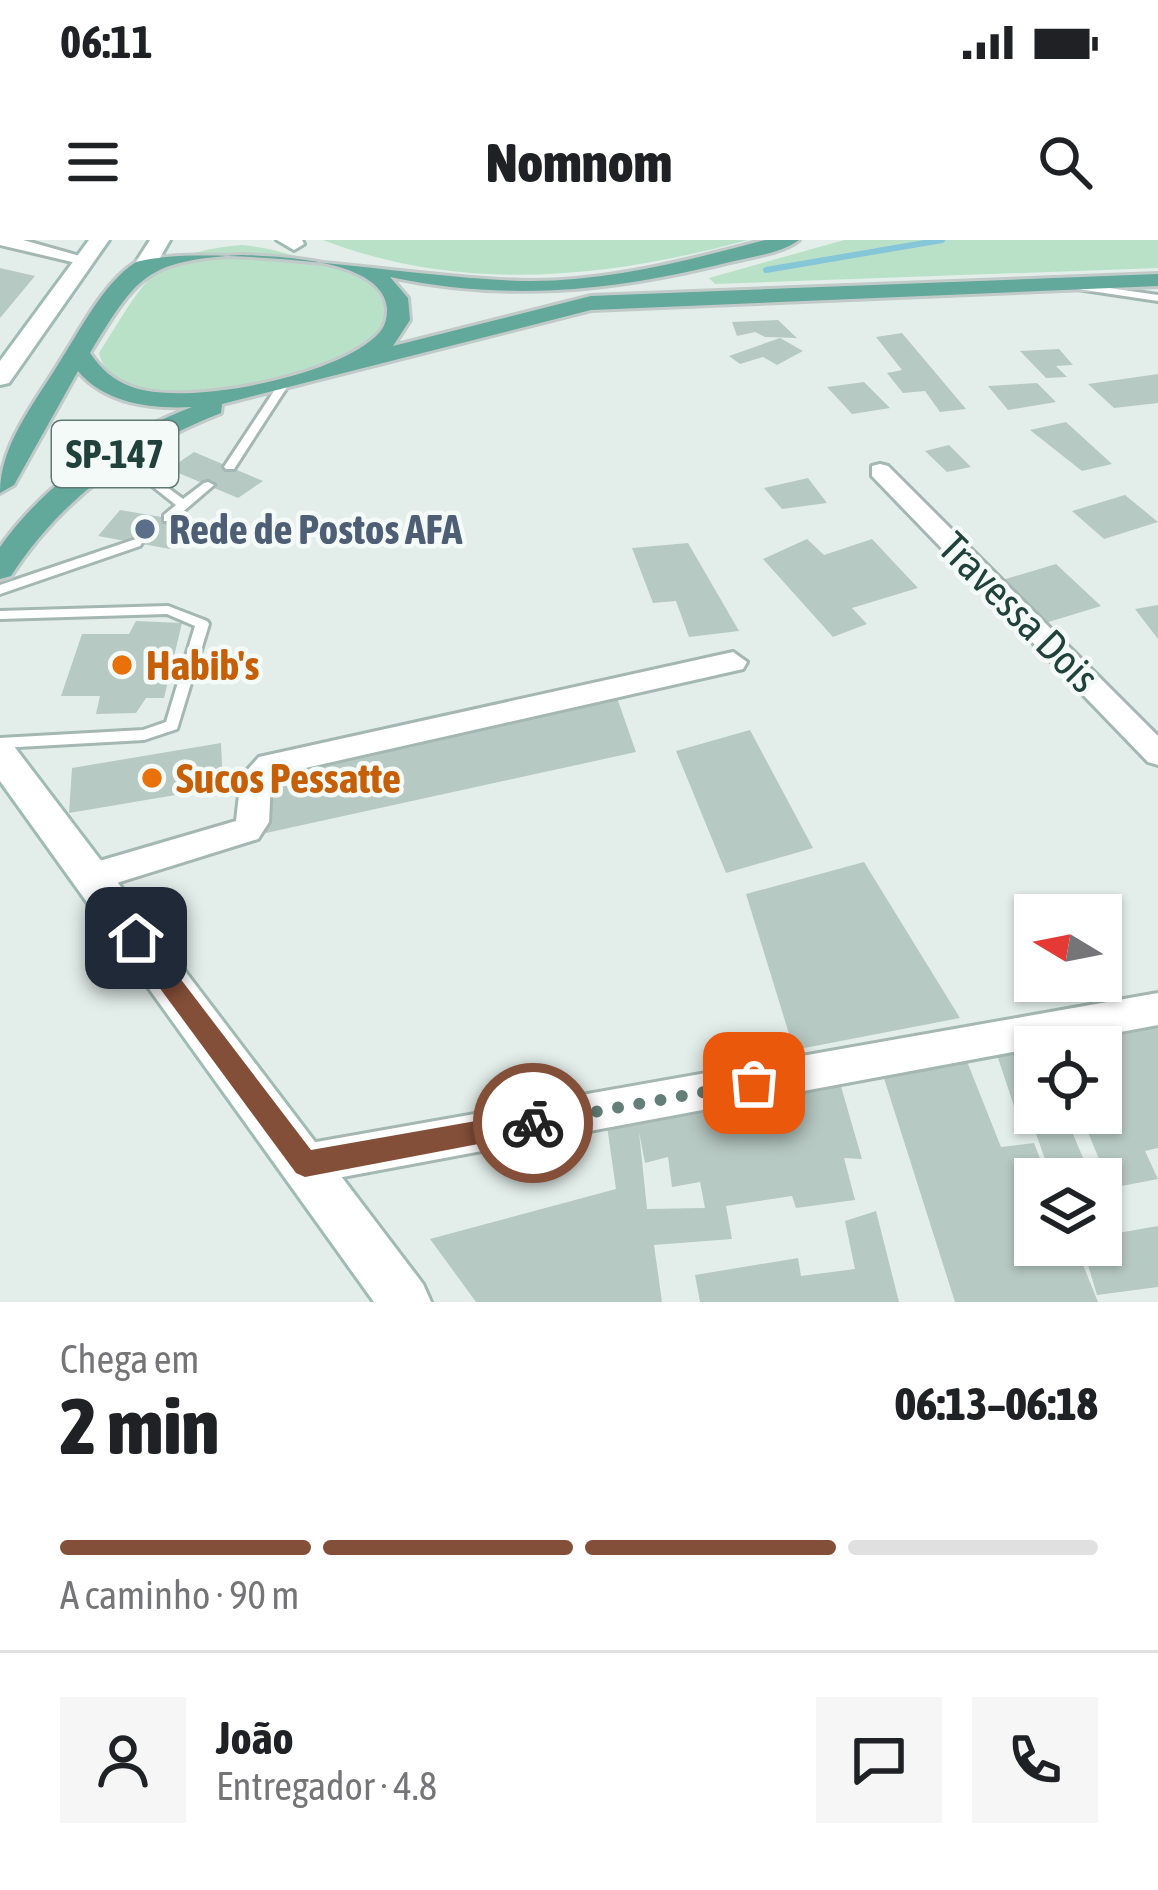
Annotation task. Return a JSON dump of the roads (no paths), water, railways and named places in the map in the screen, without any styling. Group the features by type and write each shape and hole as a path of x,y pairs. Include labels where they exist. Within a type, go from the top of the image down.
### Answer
{"main road":[{"path":"789,240 664,273 576,289 458,286 290,242 217,243 145,265 126,282 79,355 87,371 126,394 200,400 275,387 590,303 1158,280"},
{"path":"354,363 394,330 400,313 397,297 362,264"},
{"name":"SP-147","path":"0,484 79,355"},
{"name":"SP-147","path":"0,569 21,535 60,493 117,453 176,421 275,387"},
{"path":"0,445 52,399"}],"street":[{"path":"1,240 97,246"},
{"path":"145,265 160,240"},
{"path":"0,378 97,246"},
{"name":"Travessa Dois","path":"880,471 1158,754"},
{"path":"91,877 247,830 253,822 256,777 270,765 733,662"},
{"path":"0,754 405,1302"},
{"path":"305,1164 1158,1010"}],"lane":[{"path":"1065,284 1158,298"},
{"path":"230,467 275,387"},
{"path":"117,453 183,505"},
{"path":"167,518 208,485"},
{"path":"0,590 136,542"},
{"path":"0,615 168,610 202,624 172,725 144,735 0,742"}],"waterway":[{"path":"766,270 942,240"}],"place":[{"name":"Rede de Postos AFA","path":"145,529"},
{"name":"Habib's","path":"122,665"},
{"name":"Sucos Pessatte","path":"152,778"}]}
